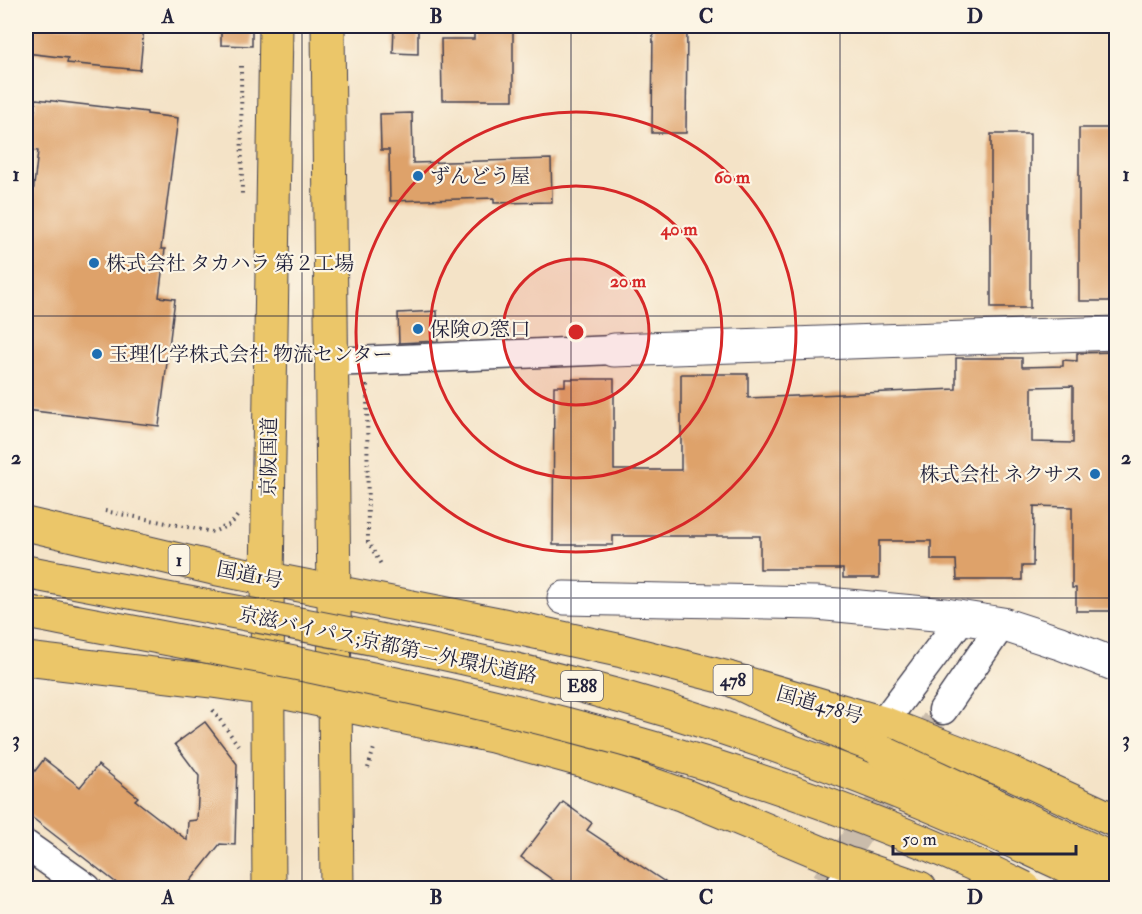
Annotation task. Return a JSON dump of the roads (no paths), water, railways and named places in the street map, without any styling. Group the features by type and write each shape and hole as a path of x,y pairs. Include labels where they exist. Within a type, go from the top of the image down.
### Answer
{"highway":[{"name":"京阪国道","path":"269,888 267,579 276,26"},
{"path":"328,26 336,888"},
{"name":"国道1号","path":"26,524 213,568 334,591"},
{"name":"京滋バイパス;京都第二外環状道路","path":"26,572 450,654 576,684 693,718 806,755 912,797 1010,839 1112,888"},
{"name":"478","path":"334,591 622,651 728,678 882,738"},
{"name":"京滋バイパス;京都第二外環状道路","path":"26,612 282,660 455,696 682,755 787,789 891,829 1024,888"},
{"path":"26,627 282,660"},
{"path":"26,659 267,689 493,736 581,760 683,795 835,881 903,888"},
{"path":"882,738 1116,861"},
{"name":"国道478号","path":"882,738 1009,772 1116,821"},
{"path":"835,881 920,888"}],"street":[{"path":"332,362 1116,333"},
{"path":"564,598 816,603 962,618 1002,624 1116,665"},
{"path":"882,738 962,618"},
{"path":"943,710 1002,624"},
{"path":"26,846 87,888"}],"tunnel":[{"path":"825,883 943,710"}],"place":[{"name":"ずんどう屋","path":"418,176"},
{"name":"株式会社 タカハラ 第２工場","path":"94,263"},
{"name":"保険の窓口","path":"418,329"},
{"name":"玉理化学株式会社 物流センター","path":"97,354"},
{"name":"株式会社 ネクサス","path":"1095,474"}]}
